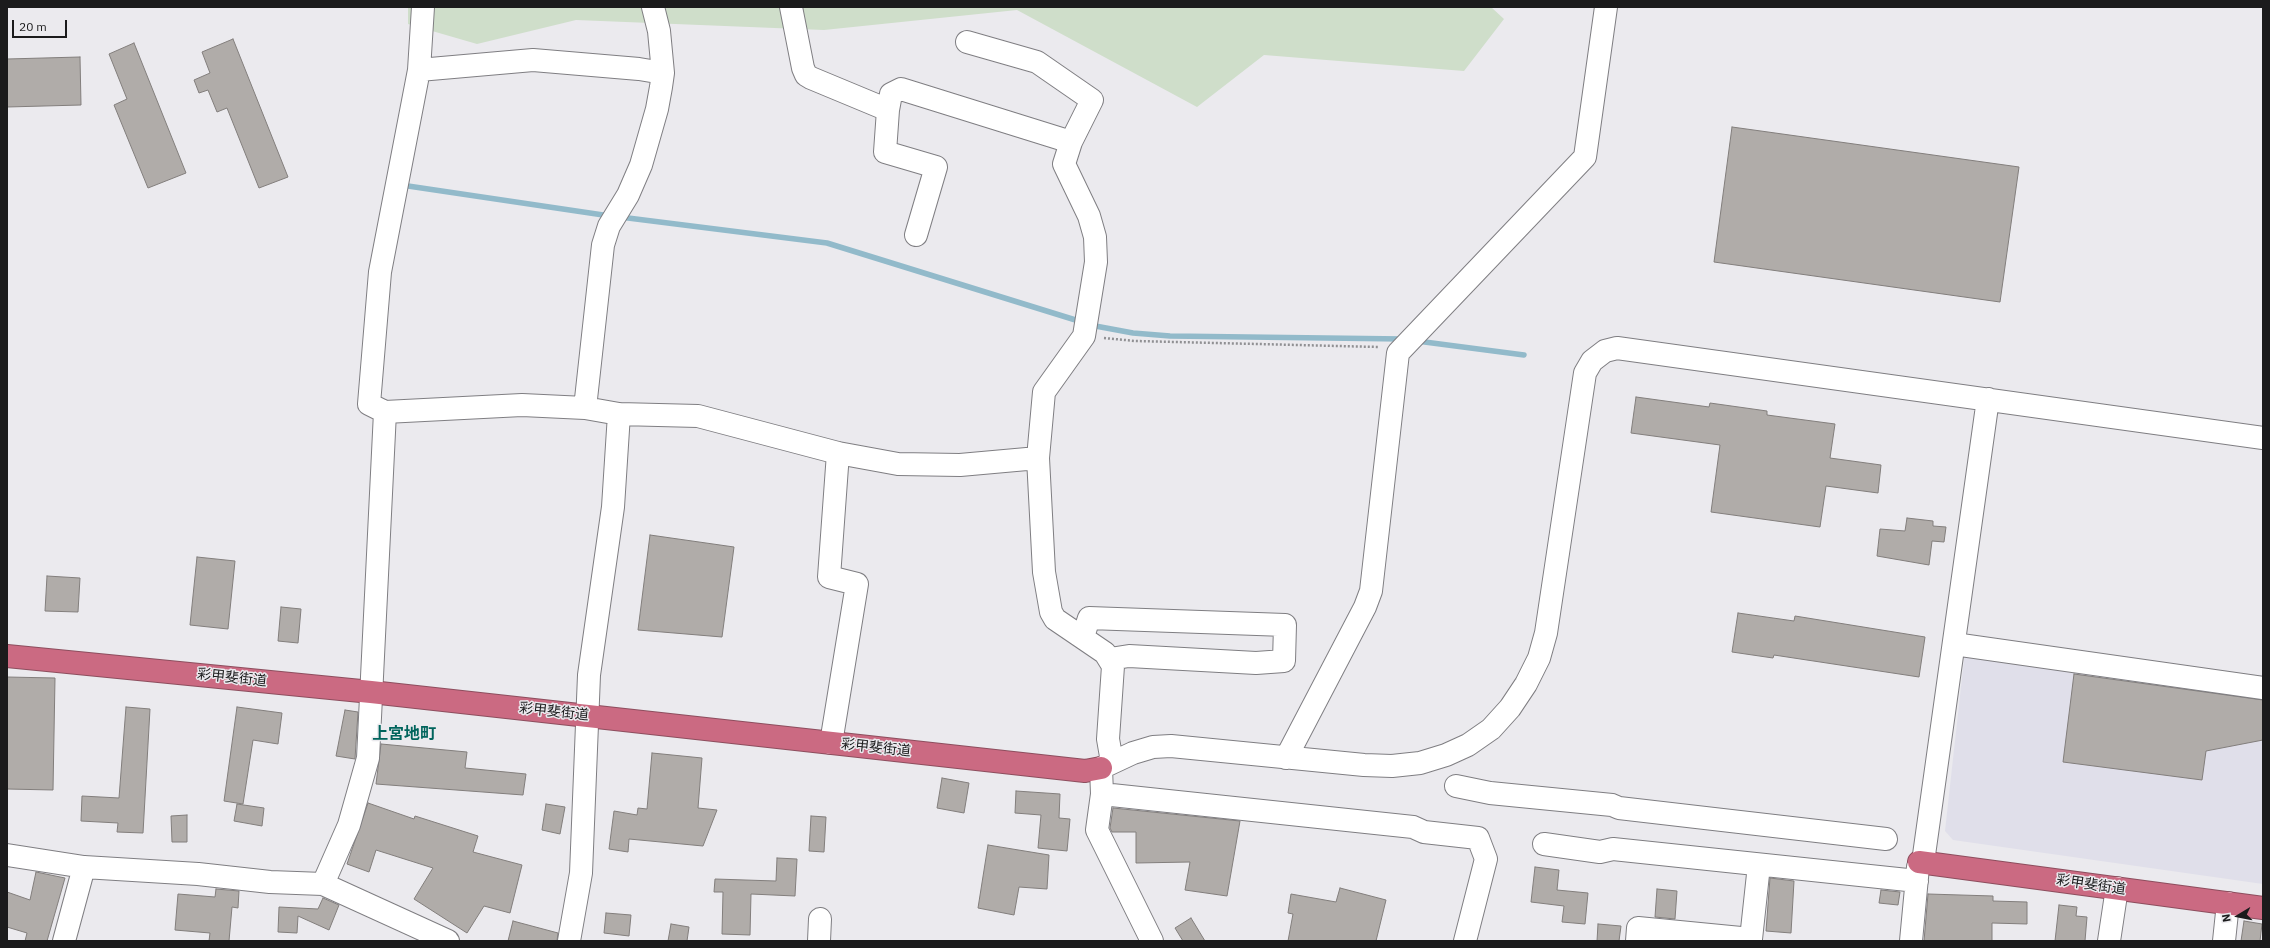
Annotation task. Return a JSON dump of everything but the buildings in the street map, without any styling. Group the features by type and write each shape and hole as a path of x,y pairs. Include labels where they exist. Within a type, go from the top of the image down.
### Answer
{"highway":[{"name":"彩甲斐街道","path":"7,656 586,715 1085,772 1106,765"},
{"name":"彩甲斐街道","path":"1920,868 2117,888 2263,908"}],"street":[{"path":"423,7 419,70 380,272 369,404 385,412 522,405 586,408 619,414 698,416 838,453 898,464 960,465 1038,458"},
{"path":"586,408 603,245 610,226 641,165 657,110 663,73 659,31 653,7"},
{"path":"791,7 806,75 888,110"},
{"path":"1286,758 1365,607 1371,591 1398,353 1585,157 1606,7"},
{"path":"967,42 1037,62 1092,100 1071,142 1064,164 1089,216 1095,237 1096,262 1084,336 1044,392 1038,458 1044,572 1050,612 1060,624 1084,637 1110,659 1114,673 1106,765 1097,830 1152,941"},
{"path":"419,70 533,60 639,69 663,73"},
{"path":"916,235 936,167 885,152 888,110 891,94 901,89 1071,142"},
{"path":"1106,765 1146,749 1171,746 1286,758 1392,766 1420,763 1446,755 1468,745 1491,729 1510,708 1526,684 1539,658 1546,633 1586,373 1592,361 1605,351 1617,348 2263,438"},
{"path":"1911,941 1920,868 1954,644 1988,399"},
{"path":"323,884 349,825 368,758 385,412"},
{"path":"569,941 581,873 587,749 586,715 588,676 614,507 619,414"},
{"path":"831,743 857,584 829,577 838,453"},
{"path":"1084,637 1089,618 1285,625 1284,661 1256,663 1129,656 1110,659"},
{"path":"1954,644 2263,688"},
{"path":"1456,786 1490,793 1605,804 1619,808 1886,839"},
{"path":"1102,794 1406,826 1424,832 1478,838 1486,859 1465,941"},
{"path":"1544,844 1600,852 1613,849 1759,865 1920,868"},
{"path":"7,855 84,866 198,874 270,882 323,884 448,941"},
{"path":"1637,941 1638,928 1751,939 1759,865"},
{"path":"64,941 84,866"},
{"path":"2109,941 2117,888"},
{"path":"2224,941 2228,903"},
{"path":"819,941 820,919"}],"path":[{"path":"1084,336 1135,341 1377,347 1398,353"}],"shaded area":[{"path":"1973,639 2263,676 2263,884 1953,840 1945,831 1965,651"}],"green space":[{"path":"408,7 1491,7 1504,19 1464,71 1264,55 1197,107 1017,10 824,30 576,20 477,44 408,24"}],"waterway":[{"path":"408,186 610,216"},
{"path":"620,217 827,243 1082,322"},
{"path":"1090,325 1133,333 1170,336 1403,339"},
{"path":"1417,341 1524,355"}],"district":[{"name":"上宮地町","path":"404,734"}]}
